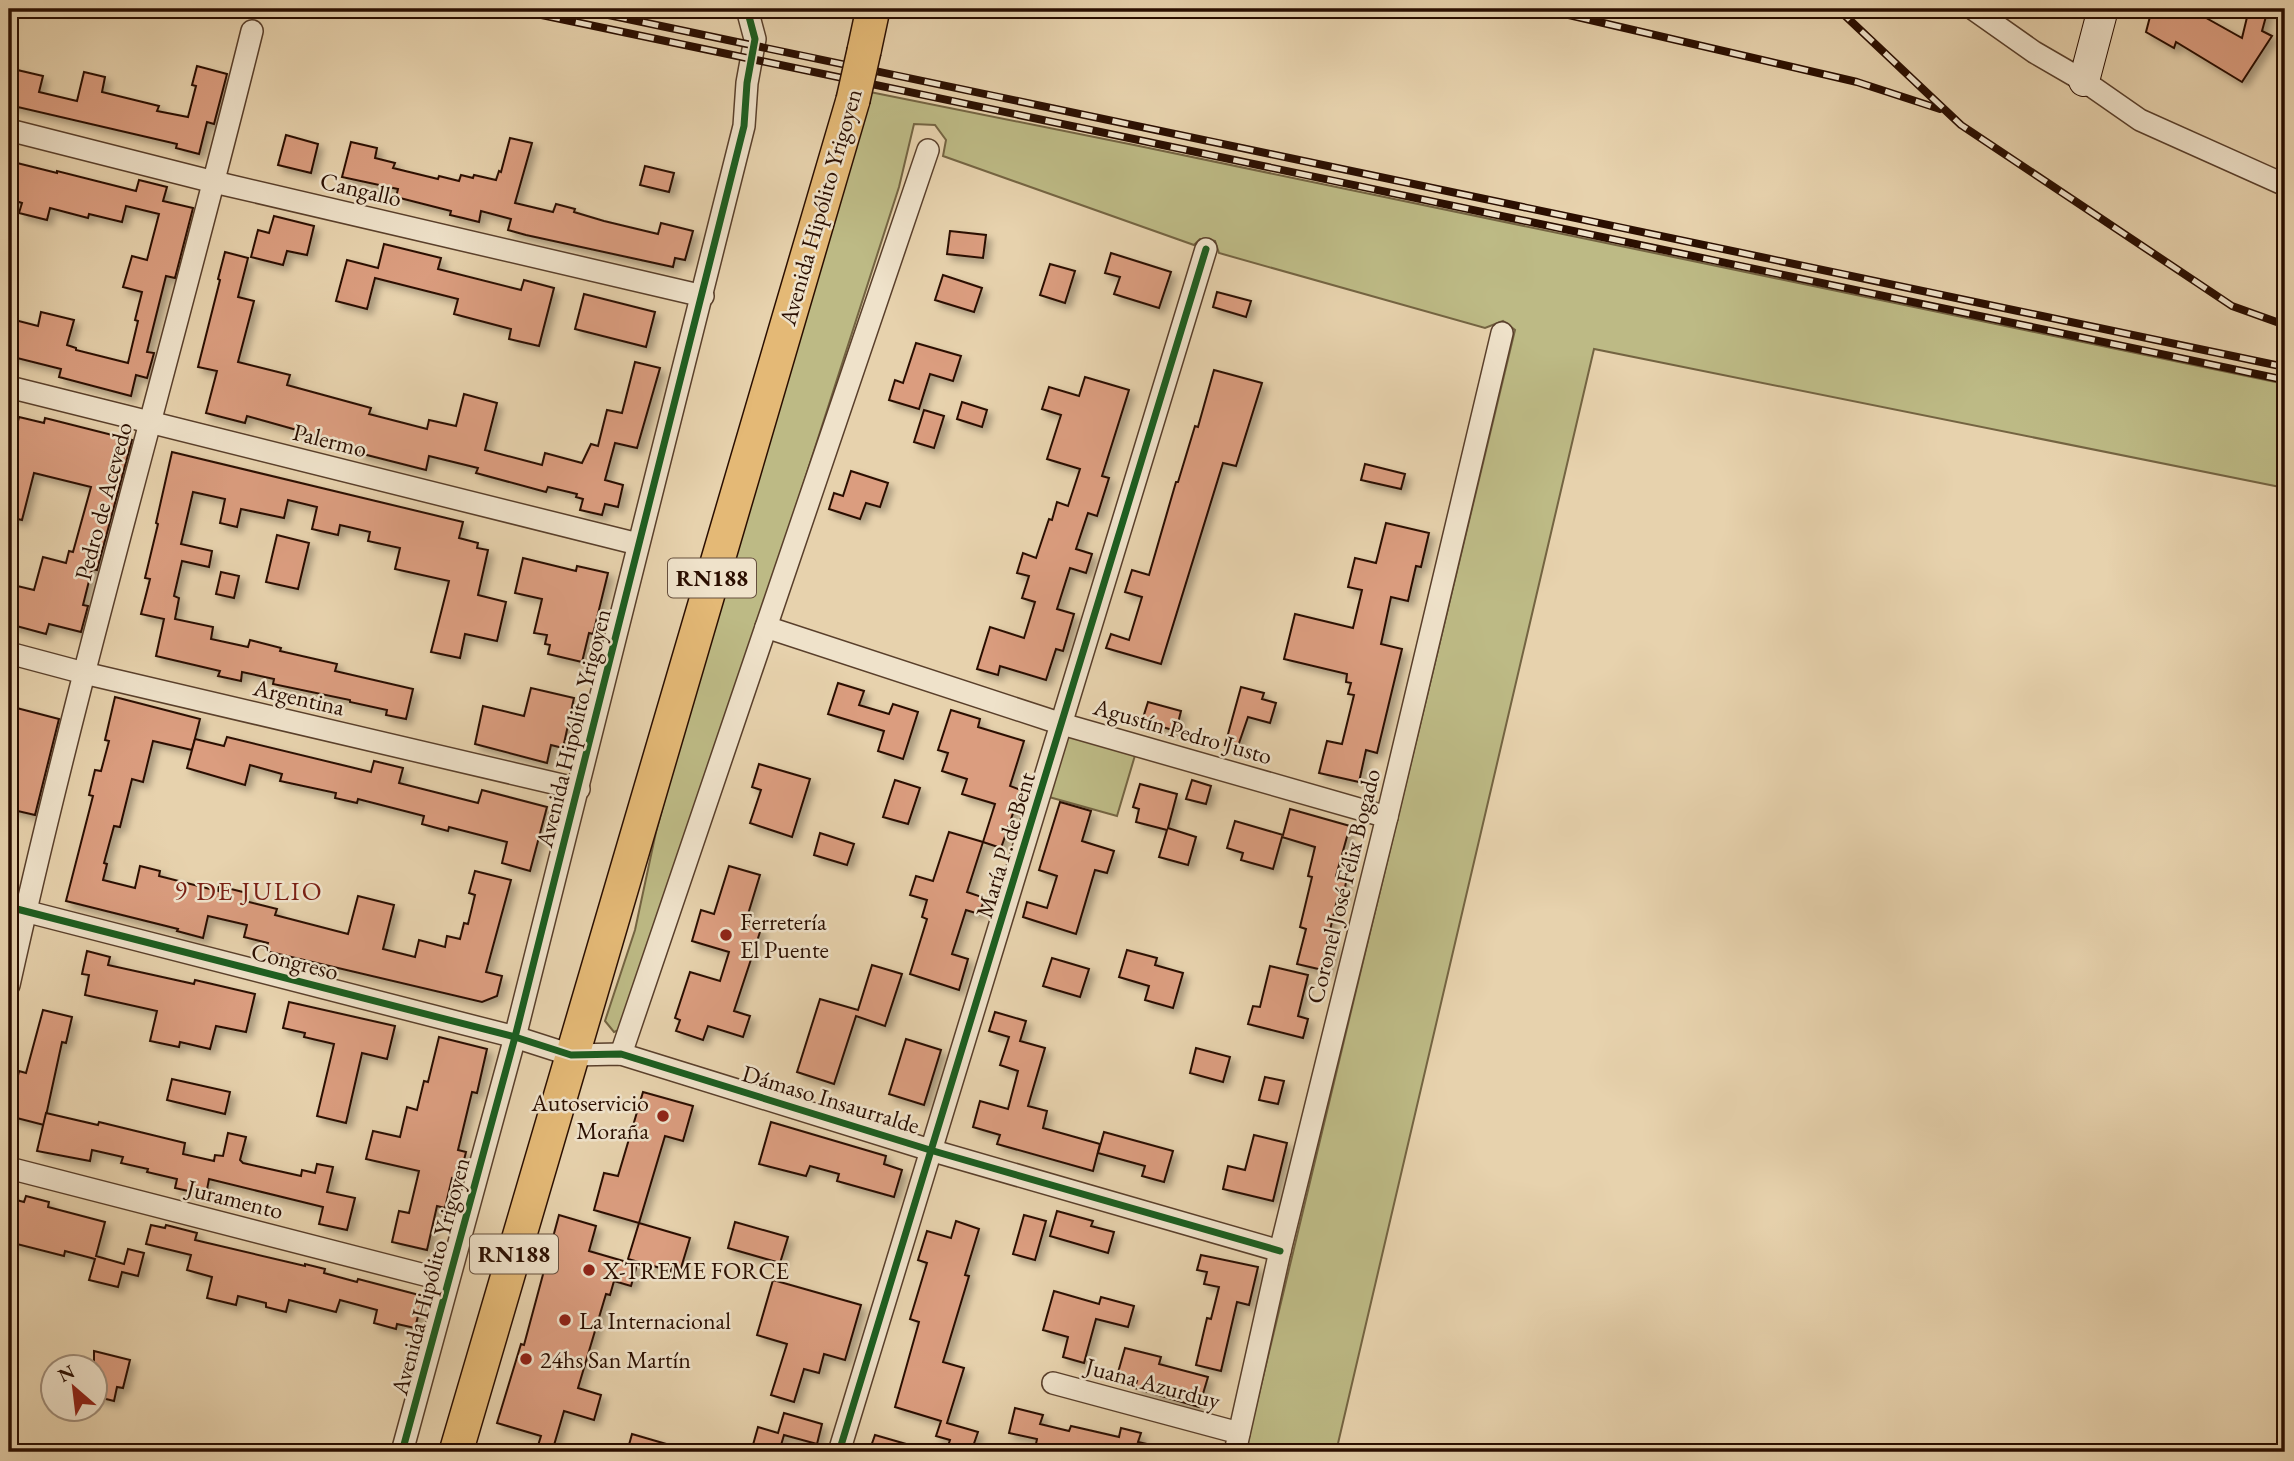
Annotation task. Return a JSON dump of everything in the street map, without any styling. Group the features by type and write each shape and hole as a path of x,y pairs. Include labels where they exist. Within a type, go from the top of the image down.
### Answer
{"main road":[{"name":"Avenida Hipólito Yrigoyen","path":"456,1452 852,100 873,9"}],"street":[{"name":"Avenida Hipólito Yrigoyen","path":"402,1452 515,1037 579,789 744,125 747,83 755,39 747,9"},
{"path":"1973,9 2140,120 2285,185"},
{"path":"2084,81 2103,9"},
{"name":"Pedro de Acevedo","path":"9,985 17,909 85,673 252,31"},
{"name":"Cangallo","path":"9,130 214,182 703,296"},
{"path":"621,1054 928,150"},
{"name":"María P. de Bent","path":"839,1452 1206,249"},
{"name":"Coronel José Félix Bogado","path":"1237,1443 1280,1251 1502,333"},
{"name":"Palermo","path":"9,387 638,544"},
{"name":"Agustín Pedro Justo","path":"766,627 1062,724 1387,817"},
{"name":"Argentina","path":"9,653 579,789"},
{"name":"Congreso","path":"17,909 515,1037 571,1055"},
{"name":"Dámaso Insaurralde","path":"571,1055 621,1054 930,1150 1280,1251"},
{"name":"Juramento","path":"9,1168 448,1281"},
{"name":"Juana Azurduy","path":"1053,1383 1237,1443"}],"shaded area":[{"path":"865,91 2285,384 2285,488 1594,349 1336,1452 1245,1452 1515,330 1503,321 1485,328 1219,253 1215,241 1200,239 1194,245 943,156 946,140 935,125 914,124 899,187 765,603 624,1028 614,1032 605,1021 635,930 656,832 696,684"},
{"path":"1068,733 1136,752 1117,816 1049,797"}],"building":[{"path":"2152,9 2190,9 2242,38 2249,9 2268,9 2262,31 2272,36 2242,82 2176,42 2174,48 2146,32"},
{"path":"197,66 227,74 214,124 207,122 199,154 176,148 177,144 9,105 9,74 13,69 43,76 39,92 77,101 84,72 105,77 102,92 159,106 157,111 188,117 196,86 192,85"},
{"path":"286,135 318,144 311,173 278,165"},
{"path":"510,138 532,143 515,203 553,212 556,204 604,221 658,234 661,223 693,231 685,260 675,258 673,267 526,235 508,230 511,219 481,211 479,222 450,215 451,211 396,197 398,189 342,177 351,142 377,148 375,158 395,163 393,168 438,179 439,176 459,181 461,175 473,178 474,175 496,180 499,171 501,172"},
{"path":"9,161 136,191 139,180 167,187 163,201 193,208 175,278 166,276 147,352 154,353 147,378 136,375 131,396 59,377 61,369 9,356 9,328 11,319 38,326 41,312 74,320 67,345 76,350 128,363 142,292 123,287 132,256 147,260 159,214 126,206 122,222 89,214 88,218 50,208 47,220 19,213 22,203 9,199"},
{"path":"645,166 674,173 669,192 640,185"},
{"path":"274,216 314,226 307,255 287,251 283,265 251,257 258,230 269,233"},
{"path":"950,231 986,235 983,258 947,254"},
{"path":"384,244 441,258 438,269 521,290 524,280 554,288 539,346 509,339 511,329 454,314 458,299 375,278 367,309 336,301 347,260 378,268"},
{"path":"225,252 248,258 238,297 254,301 238,362 290,375 287,385 371,408 369,414 427,429 429,420 456,426 464,394 497,403 485,450 542,465 545,453 582,463 591,444 598,446 607,410 622,413 635,362 660,368 637,448 615,443 605,480 623,485 618,507 605,504 602,515 580,510 583,499 576,497 577,494 548,487 546,492 476,473 478,468 429,456 426,470 359,453 361,448 247,416 245,423 206,413 217,371 198,367"},
{"path":"1111,253 1171,272 1159,308 1114,294 1120,277 1105,273"},
{"path":"1050,264 1075,271 1065,303 1040,295"},
{"path":"943,275 982,288 974,312 935,300"},
{"path":"1217,292 1251,301 1246,317 1213,307"},
{"path":"584,294 655,312 646,347 575,329"},
{"path":"916,343 961,356 953,381 930,374 919,409 889,400 895,380 903,383"},
{"path":"1214,370 1262,383 1236,466 1223,463 1161,664 1106,648 1111,634 1129,640 1142,597 1125,592 1132,570 1149,575 1176,482 1195,426 1198,427"},
{"path":"1085,377 1129,390 1102,476 1109,478 1097,516 1088,513 1076,549 1092,554 1086,573 1070,568 1057,609 1074,614 1063,651 1056,649 1046,680 1000,666 998,675 977,669 990,627 1024,638 1035,602 1022,598 1029,576 1017,573 1023,553 1036,558 1057,502 1068,506 1080,469 1047,459 1061,415 1042,409 1049,387 1079,396"},
{"path":"962,402 987,410 982,427 957,419"},
{"path":"924,410 944,416 934,448 914,442"},
{"path":"19,417 44,423 45,418 132,440 97,570 92,569 83,605 88,606 81,632 49,624 46,634 9,624 9,584 34,590 43,557 66,563 69,551 73,552 91,487 34,473 22,520 9,517 9,458"},
{"path":"172,452 463,522 459,538 478,543 477,548 488,550 478,595 506,602 497,641 465,634 460,658 431,652 449,581 395,569 400,548 368,541 370,532 340,525 338,535 312,529 317,507 288,500 284,518 241,509 237,527 220,523 225,499 193,492 181,544 212,551 209,567 182,561 174,596 179,598 175,619 213,627 211,639 248,647 250,640 281,648 280,651 337,664 335,671 413,689 406,719 386,715 387,710 350,700 273,684 274,679 242,672 241,681 218,676 220,671 156,656 164,619 141,614 150,579 145,578"},
{"path":"1365,464 1405,474 1401,489 1361,480"},
{"path":"851,471 888,483 880,507 866,503 860,519 829,509 834,493 843,496"},
{"path":"1386,523 1429,533 1421,567 1416,566 1408,601 1391,597 1381,644 1402,649 1377,753 1366,750 1359,782 1319,773 1327,741 1342,744 1354,695 1348,694 1351,683 1346,682 1347,674 1284,659 1295,614 1353,628 1362,590 1348,587 1355,558 1376,563"},
{"path":"277,535 309,543 298,589 266,582"},
{"path":"523,558 576,571 577,566 608,573 593,634 589,633 582,662 548,654 550,645 545,644 547,635 534,633 542,599 515,593"},
{"path":"221,572 239,576 234,598 216,594"},
{"path":"838,683 864,691 859,705 889,714 893,704 918,712 903,759 878,751 884,731 828,714"},
{"path":"1241,687 1264,693 1262,699 1276,703 1270,723 1248,717 1237,749 1225,745"},
{"path":"531,688 574,698 563,748 551,745 547,763 475,744 483,706 524,716"},
{"path":"115,697 200,719 192,750 153,741 143,782 132,779 120,827 114,826 104,863 107,864 103,880 135,888 140,866 160,871 159,876 218,891 219,886 247,893 245,901 277,909 275,915 348,934 358,896 394,905 383,949 415,957 419,940 445,947 447,936 460,939 464,923 468,924 475,895 469,893 475,871 511,880 486,972 502,976 497,996 482,1002 266,951 268,943 244,937 247,925 208,916 203,938 177,931 178,929 66,901 93,796 89,795 95,770 101,771 109,741 105,740"},
{"path":"1148,702 1181,711 1176,731 1142,721"},
{"path":"9,706 59,719 35,815 9,809"},
{"path":"951,710 980,719 978,727 1024,741 1010,786 1021,790 1001,848 983,842 995,804 962,794 967,779 942,771 948,753 938,750"},
{"path":"227,737 371,772 374,761 403,768 399,783 478,803 482,790 547,807 530,871 502,863 507,842 449,827 448,831 422,824 424,816 358,799 357,803 335,798 336,793 280,781 282,774 250,765 245,785 187,768 195,739 224,746"},
{"path":"759,764 810,779 792,837 750,823 761,790 752,787"},
{"path":"895,780 920,788 908,824 883,817"},
{"path":"1192,780 1211,786 1206,804 1186,799"},
{"path":"1140,784 1177,794 1168,828 1196,837 1188,865 1159,857 1167,830 1136,822 1139,809 1133,807"},
{"path":"1060,802 1091,811 1082,841 1114,851 1107,873 1095,870 1076,934 1023,917 1027,902 1047,908 1057,876 1039,870"},
{"path":"1290,809 1350,826 1336,876 1347,878 1342,901 1337,900 1327,943 1334,945 1327,971 1297,964 1306,929 1300,927 1312,877 1308,876 1315,847 1282,837 1273,869 1241,860 1243,853 1227,848 1235,821 1283,835"},
{"path":"949,832 983,842 967,892 985,898 979,914 966,910 952,954 968,959 959,990 910,974 927,919 922,917 927,900 910,895 916,876 933,881"},
{"path":"820,833 854,844 847,865 814,855"},
{"path":"729,866 760,875 745,924 761,929 734,1011 750,1016 743,1037 708,1026 703,1040 676,1031 680,1020 675,1018 690,972 720,981 729,952 692,941 701,910 714,914"},
{"path":"1127,950 1157,958 1155,965 1183,973 1173,1008 1145,1000 1149,986 1119,977"},
{"path":"87,951 110,957 108,965 194,984 195,980 255,994 246,1032 216,1026 210,1049 180,1042 179,1047 150,1041 157,1011 85,995 89,975 82,974"},
{"path":"1052,958 1089,969 1080,997 1043,986"},
{"path":"872,965 902,974 885,1026 856,1016 834,1084 797,1072 820,999 858,1010"},
{"path":"1270,966 1308,975 1298,1016 1308,1019 1303,1038 1248,1024 1253,1006 1260,1007"},
{"path":"289,1002 395,1026 387,1059 362,1053 346,1123 317,1116 334,1044 304,1037 305,1033 283,1028"},
{"path":"43,1010 72,1017 66,1043 62,1042 44,1125 9,1116 19,1071 26,1073"},
{"path":"995,1012 1026,1021 1020,1041 1045,1048 1028,1106 1047,1111 1043,1128 1100,1144 1093,1171 997,1144 1000,1135 973,1127 980,1101 1008,1109 1018,1071 1000,1065 1009,1037 989,1031"},
{"path":"439,1037 487,1049 477,1093 472,1092 458,1150 466,1152 459,1180 452,1178 445,1208 437,1206 427,1250 392,1242 399,1211 409,1213 419,1171 366,1159 373,1131 400,1137 407,1107 417,1110 424,1081 428,1082"},
{"path":"906,1039 941,1050 924,1105 889,1094"},
{"path":"1196,1048 1230,1057 1223,1082 1190,1073"},
{"path":"1265,1077 1284,1081 1278,1104 1259,1100"},
{"path":"172,1079 230,1092 225,1114 167,1100"},
{"path":"643,1092 693,1106 683,1141 665,1136 639,1223 594,1210 604,1173 618,1176"},
{"path":"46,1113 98,1125 99,1122 185,1143 183,1154 214,1161 215,1155 223,1156 228,1133 246,1137 240,1160 243,1163 301,1176 302,1170 315,1173 317,1164 333,1167 327,1192 355,1198 347,1230 319,1224 323,1207 209,1179 206,1195 175,1188 177,1179 121,1163 123,1157 92,1150 90,1161 37,1151"},
{"path":"771,1122 886,1156 884,1164 902,1170 894,1197 837,1181 839,1174 810,1166 806,1176 759,1164"},
{"path":"1104,1132 1173,1151 1164,1182 1142,1176 1145,1166 1098,1153"},
{"path":"1254,1135 1287,1143 1273,1201 1223,1189 1228,1166 1245,1170"},
{"path":"26,1196 49,1202 48,1207 105,1222 96,1256 124,1264 128,1249 144,1253 138,1276 122,1272 118,1287 89,1280 95,1259 65,1251 64,1256 9,1242 9,1198 24,1202"},
{"path":"1057,1211 1093,1221 1091,1226 1114,1232 1108,1253 1050,1236"},
{"path":"559,1215 596,1226 589,1251 637,1265 631,1286 614,1281 610,1295 606,1294 578,1388 601,1395 594,1420 564,1411 552,1452 536,1452 541,1436 497,1423 521,1344 524,1345"},
{"path":"1024,1215 1046,1221 1035,1260 1013,1254"},
{"path":"956,1221 979,1229 965,1275 969,1276 943,1362 964,1368 947,1423 978,1432 971,1452 946,1452 950,1440 936,1436 941,1421 895,1407 919,1322 910,1319 927,1263 918,1260 927,1231 951,1238"},
{"path":"735,1222 788,1237 780,1263 728,1248"},
{"path":"639,1223 690,1238 681,1268 672,1266 671,1271 628,1259"},
{"path":"151,1225 165,1228 166,1225 197,1233 195,1240 305,1264 325,1269 324,1273 357,1282 358,1279 423,1296 415,1328 397,1324 396,1329 374,1323 377,1310 340,1300 336,1312 289,1300 286,1312 266,1307 266,1303 238,1296 236,1305 207,1298 212,1277 187,1270 191,1255 146,1244"},
{"path":"1201,1255 1258,1267 1249,1305 1237,1302 1221,1371 1196,1365 1207,1318 1211,1319 1219,1287 1204,1284 1207,1272 1197,1270"},
{"path":"773,1280 861,1305 845,1360 824,1354 819,1373 804,1369 794,1402 771,1395 787,1344 757,1335"},
{"path":"1054,1291 1099,1304 1101,1297 1134,1306 1128,1327 1096,1319 1084,1363 1063,1357 1068,1337 1043,1330"},
{"path":"1125,1348 1161,1357 1159,1364 1208,1377 1199,1407 1135,1388 1137,1381 1117,1376"},
{"path":"108,1354 130,1360 123,1388 117,1387 114,1401 108,1400"},
{"path":"1015,1408 1043,1415 1040,1424 1069,1431 1071,1426 1119,1437 1121,1428 1141,1433 1138,1442 1156,1446 1155,1452 1069,1452 1036,1444 1037,1439 1009,1433"},
{"path":"784,1413 822,1424 817,1444 784,1435 779,1452 751,1452 758,1427 778,1433"},
{"path":"632,1434 680,1448 679,1452 627,1452"},
{"path":"875,1435 920,1448 919,1452 869,1452"}],"railway":[{"path":"513,9 2285,380"},
{"path":"580,9 2285,367"},
{"path":"1543,9 1857,82 1940,109"},
{"path":"1838,9 1961,125 2232,306 2285,325"}],"cycle path":[{"path":"402,1452 515,1037 744,126 747,83 755,39 747,9"},
{"path":"839,1452 1206,249"},
{"path":"9,907 515,1037 571,1055 621,1054 930,1150 1280,1251"}],"place":[{"name":"Ferretería El Puente","path":"726,935"},
{"name":"Autoservicio Moraña","path":"663,1116"},
{"name":"X-TREME FORCE","path":"589,1270"},
{"name":"La Internacional","path":"565,1320"},
{"name":"24hs San Martín","path":"526,1359"}],"district":[{"name":"9 DE JULIO","path":"249,891"}]}
